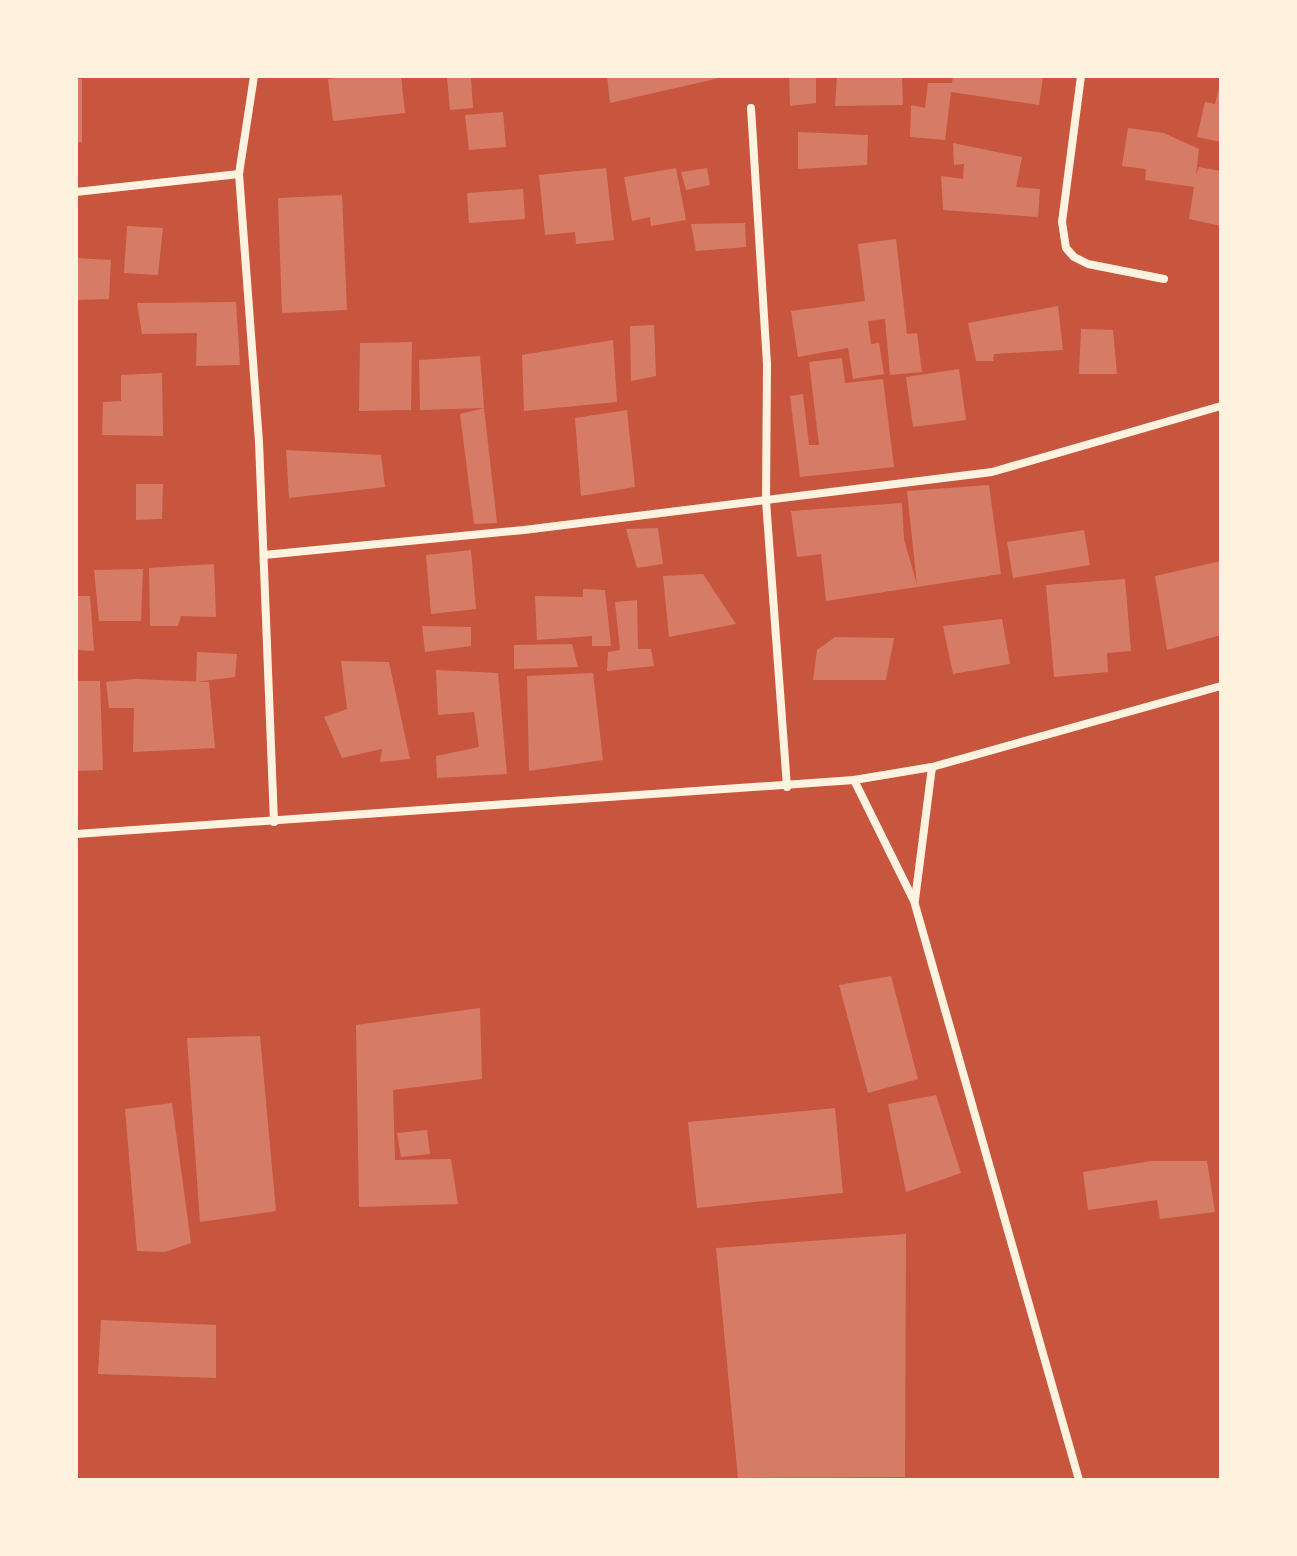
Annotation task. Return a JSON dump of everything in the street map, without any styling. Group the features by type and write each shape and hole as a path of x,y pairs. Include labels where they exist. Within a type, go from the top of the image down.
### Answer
{"street":[{"path":"254,76 239,174 264,555 274,822"},
{"path":"1081,76 1062,222 1066,248 1074,257 1088,264 1164,279"},
{"path":"751,108 767,364 766,501 787,787"},
{"path":"76,192 239,174"},
{"path":"264,555 524,530 992,472 1221,406"},
{"path":"76,834 854,780 932,767 1221,686"},
{"path":"914,901 932,767"},
{"path":"854,780 914,901 1078,1478 1067,1480"}],"building":[{"path":"401,76 405,113 333,121 328,79"},
{"path":"607,76 724,76 724,77 610,103"},
{"path":"789,76 816,76 816,103 790,106"},
{"path":"837,76 902,76 903,105 835,106"},
{"path":"953,76 1043,76 1039,105 951,92 945,140 910,137 911,105 925,108 928,83 952,83"},
{"path":"471,77 473,108 450,110 447,78"},
{"path":"76,79 82,79 82,142 76,143"},
{"path":"1220,85 1221,142 1197,137 1205,102 1215,104"},
{"path":"503,112 506,147 469,150 465,115"},
{"path":"1128,128 1164,133 1199,149 1196,175 1199,167 1221,171 1221,226 1189,219 1194,187 1145,180 1146,169 1122,166"},
{"path":"798,132 868,135 867,165 798,169"},
{"path":"953,143 1022,157 1016,187 1040,189 1038,217 943,210 941,176 963,179 964,164 954,165"},
{"path":"606,168 614,240 576,244 575,232 545,235 539,175"},
{"path":"676,168 686,220 651,226 650,217 632,221 624,177"},
{"path":"707,168 710,185 686,190 681,172"},
{"path":"523,189 525,219 469,223 467,193"},
{"path":"342,195 347,310 282,313 278,198"},
{"path":"745,223 746,247 696,251 691,224"},
{"path":"127,226 163,228 158,275 124,273"},
{"path":"896,239 907,334 917,333 922,372 890,375 885,319 868,321 871,344 879,343 884,374 853,379 848,348 798,357 791,311 865,301 858,244"},
{"path":"76,258 111,260 109,299 76,300"},
{"path":"236,302 240,365 196,366 197,333 142,334 137,303"},
{"path":"1058,306 1063,350 994,354 993,361 976,361 968,323"},
{"path":"654,325 656,376 631,381 630,326"},
{"path":"1081,329 1113,330 1117,374 1079,374"},
{"path":"613,340 617,402 524,411 522,355"},
{"path":"412,342 411,410 359,411 360,343"},
{"path":"480,356 484,408 420,410 419,360"},
{"path":"842,358 845,383 883,379 894,467 800,477 790,396 803,394 809,445 819,445 809,362"},
{"path":"959,369 966,420 913,427 906,377"},
{"path":"162,373 163,436 102,435 103,402 121,401 121,375"},
{"path":"484,408 497,523 474,524 460,414"},
{"path":"627,410 635,487 581,496 575,418"},
{"path":"286,450 381,455 385,487 289,498"},
{"path":"136,484 163,484 162,519 136,520"},
{"path":"989,485 1001,574 826,601 821,554 797,557 791,511 902,503 904,539 917,585 907,491"},
{"path":"658,528 663,564 637,568 626,529"},
{"path":"1084,530 1090,565 1013,578 1007,542"},
{"path":"471,550 476,609 431,614 426,555"},
{"path":"1221,561 1221,635 1167,650 1155,576"},
{"path":"214,564 216,617 181,616 178,626 150,626 149,568"},
{"path":"143,569 141,621 99,621 94,570"},
{"path":"703,574 736,624 669,637 663,576"},
{"path":"1125,579 1131,651 1107,653 1108,672 1054,677 1046,585"},
{"path":"583,589 605,590 611,646 592,646 592,636 537,640 535,596 583,597"},
{"path":"76,596 90,596 94,651 76,650"},
{"path":"637,600 638,649 651,649 654,666 607,671 608,652 620,650 615,602"},
{"path":"1002,619 1010,664 953,674 943,626"},
{"path":"422,626 471,627 471,646 425,652"},
{"path":"835,637 894,638 886,680 813,680 817,650"},
{"path":"572,644 578,667 514,669 514,645"},
{"path":"197,652 237,654 235,677 196,682"},
{"path":"341,661 389,662 410,759 380,762 382,749 342,758 324,717 347,709"},
{"path":"436,670 498,673 507,774 437,778 436,756 479,747 474,712 438,715"},
{"path":"593,673 603,760 529,771 527,676"},
{"path":"135,679 209,682 215,748 133,752 134,708 109,708 106,682"},
{"path":"76,681 100,681 103,770 76,771"},
{"path":"891,976 918,1079 868,1093 839,985"},
{"path":"480,1008 482,1079 393,1090 395,1160 451,1159 458,1204 359,1207 356,1025"},
{"path":"260,1036 276,1211 200,1222 187,1038"},
{"path":"936,1095 961,1173 906,1192 888,1104"},
{"path":"172,1103 191,1243 165,1252 137,1251 125,1109"},
{"path":"835,1108 843,1193 697,1208 688,1122"},
{"path":"427,1130 430,1154 401,1157 397,1133"},
{"path":"1151,1161 1207,1161 1215,1212 1160,1219 1157,1200 1088,1210 1083,1172"},
{"path":"906,1234 905,1477 738,1478 716,1248"},
{"path":"101,1320 216,1325 216,1378 98,1374"}]}
